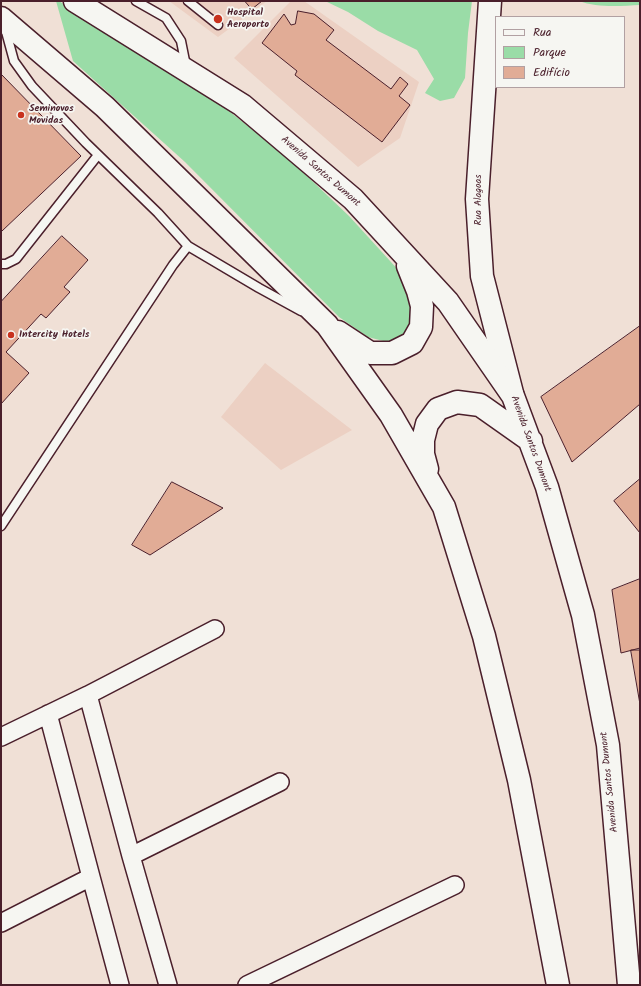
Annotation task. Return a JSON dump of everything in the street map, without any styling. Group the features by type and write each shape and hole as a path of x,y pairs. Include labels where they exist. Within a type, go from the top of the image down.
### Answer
{"main road":[{"name":"Avenida Santos Dumont","path":"74,1 242,105 353,199 448,302 513,396 547,487 583,615 608,745 629,985"},
{"name":"Rua Alagoas","path":"490,1 477,199 482,276 513,396"},
{"path":"2,19 105,107 327,325 391,415 444,507"},
{"path":"327,325 370,353 392,352 412,342 421,327 422,306 413,277 400,250"},
{"path":"530,441 480,405 457,402 438,409 427,424 423,440 423,454 428,473 444,507 484,636 519,780 558,985"}],"street":[{"path":"1,737 88,695 215,629"},
{"path":"88,695 131,856 168,985"},
{"path":"48,714 90,877 120,985"},
{"path":"131,856 280,782"},
{"path":"1,923 90,877"},
{"path":"247,985 455,885"}],"lane":[{"path":"136,1 166,18 181,42 188,71"},
{"path":"188,1 218,25"},
{"path":"2,19 14,61 32,86 98,155 158,213 188,246 259,288 327,325"},
{"path":"1,264 6,264 16,259 98,155"},
{"path":"1,526 188,246"}],"shaded area":[{"name":"Hospital Aeroporto","path":"169,1 267,1 218,37"},
{"path":"291,1 304,1 419,82 400,138 358,167 234,58"},
{"path":"265,363 352,430 281,470 221,417"}],"green space":[{"path":"56,1 59,1 225,108 286,156 349,216 401,273 415,300 414,318 408,334 387,342 368,337 339,317 185,162 73,61"},
{"path":"325,1 472,1 465,78 454,98 440,101 425,93 434,79 417,50 378,31 348,12"},
{"path":"579,1 640,1 640,5 601,6"}],"building":[{"path":"245,1 262,1 252,9"},
{"path":"298,11 314,14 334,30 326,40 391,89 400,77 408,84 399,96 410,105 382,142 295,75 297,71 262,43 284,14 291,25 295,24"},
{"name":"Seminovos Movidas","path":"1,74 81,156 2,231 1,230"},
{"name":"Intercity Hotels","path":"62,236 88,260 64,287 70,292 46,318 41,314 6,352 29,373 1,404 1,302"},
{"path":"640,326 640,404 572,462 541,397"},
{"path":"640,479 640,533 614,501"},
{"path":"172,482 223,508 150,555 132,545"},
{"path":"640,579 640,648 621,653 612,590"},
{"path":"631,650 640,650 640,704"}],"place":[{"name":"Hospital Aeroporto","path":"218,19"},
{"name":"Seminovos Movidas","path":"21,115"},
{"name":"Intercity Hotels","path":"11,335"}]}
